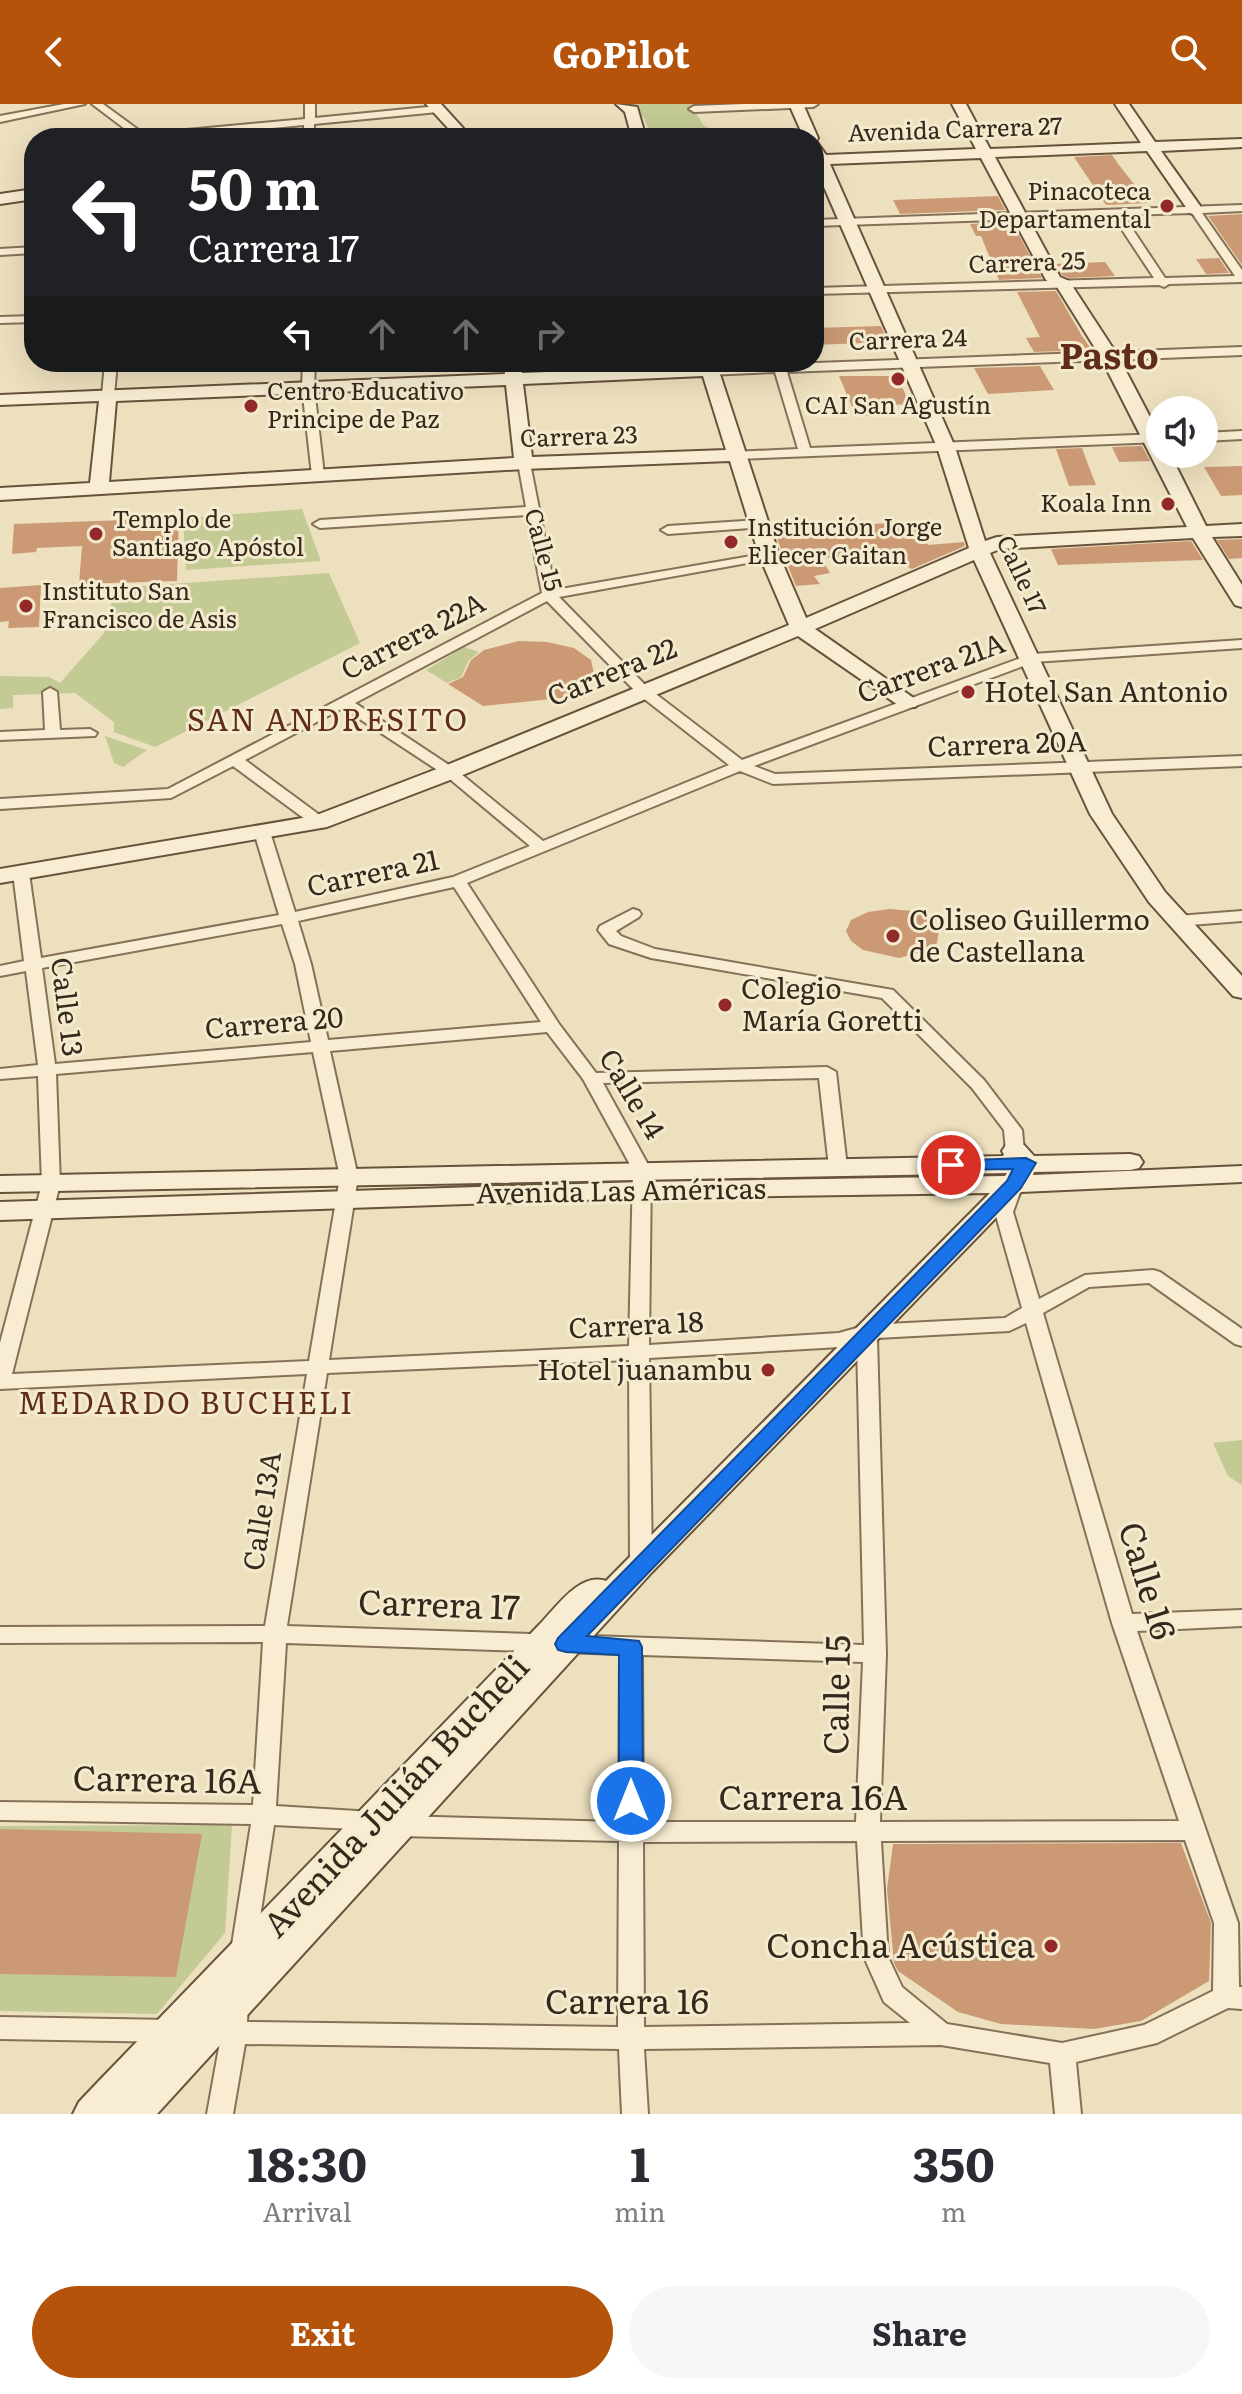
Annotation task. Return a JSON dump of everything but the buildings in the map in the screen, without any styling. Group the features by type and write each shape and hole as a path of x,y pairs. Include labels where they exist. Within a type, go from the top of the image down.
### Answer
{"street":[{"path":"0,119 80,104"},
{"path":"97,104 130,128"},
{"path":"309,128 310,104"},
{"path":"611,104 634,117"},
{"path":"623,104 632,110 637,128"},
{"name":"Calle 17","path":"796,104 806,128"},
{"path":"694,109 813,104"},
{"path":"959,104 1054,280 1063,284 1109,356 1146,424"},
{"path":"1122,104 1242,278"},
{"path":"247,128 436,106 456,128"},
{"name":"Avenida Carrera 27","path":"824,152 982,150 1242,140"},
{"name":"Calle 17","path":"824,171 946,447 980,552 1032,658 1101,814 1157,897 1242,991"},
{"path":"0,199 24,195"},
{"path":"824,223 1242,208"},
{"path":"1116,213 1163,283"},
{"path":"0,252 24,251"},
{"name":"Carrera 25","path":"824,291 1163,283 1242,278"},
{"path":"0,320 24,319"},
{"name":"Carrera 24","path":"824,368 1242,351"},
{"path":"99,488 110,372"},
{"path":"309,372 318,475"},
{"name":"Carrera 24","path":"0,400 308,387 490,372"},
{"name":"Calle 15","path":"514,372 531,511 549,595 643,691 740,766 773,779"},
{"path":"710,372 769,555 800,628 908,703"},
{"path":"781,372 805,452"},
{"path":"1218,436 1242,435"},
{"name":"Carrera 23","path":"0,494 524,463 946,447 1146,446"},
{"path":"1168,468 1199,532 1242,600"},
{"path":"320,524 531,511"},
{"path":"668,530 759,524"},
{"name":"Carrera 22","path":"10,874 319,822 450,772 1001,542 1242,530"},
{"name":"Carrera 22A","path":"0,804 171,793 549,595 769,555"},
{"name":"Carrera 21A","path":"740,766 1032,658 1242,644"},
{"path":"50,692 53,735"},
{"path":"342,701 450,772 541,847"},
{"path":"0,736 90,733"},
{"path":"233,759 319,822"},
{"name":"Carrera 20A","path":"773,779 1242,761"},
{"name":"Carrera 21","path":"0,971 288,918 458,881 740,766"},
{"name":"Calle 13A","path":"220,2114 226,2024 241,1959 264,1815 275,1634 347,1188 303,964 262,832"},
{"name":"Calle 13","path":"0,1381 48,1197 47,1069 34,965 10,874"},
{"name":"Calle 14","path":"458,881 552,1026 591,1078 642,1180 640,1554"},
{"path":"633,914 606,930 615,940 651,953 887,994 978,1084 1013,1130 1011,1169"},
{"path":"1177,921 1242,916"},
{"name":"Carrera 20","path":"0,1074 552,1026"},
{"path":"591,1078 827,1072 838,1167"},
{"name":"Avenida Las Américas","path":"0,1211 48,1197 1011,1169 1242,1158"},
{"name":"Avenida Las Américas","path":"642,1180 838,1167 1242,1174"},
{"name":"Calle 16","path":"1011,1169 1004,1212 1123,1623 1226,1923 1234,1998"},
{"name":"Avenida Julián Bucheli","path":"92,2114 168,2031 383,1823 853,1336 925,1249 1011,1169"},
{"name":"Avenida Las Américas","path":"0,1184 48,1197"},
{"name":"Carrera 18","path":"0,1381 317,1365 639,1354 1009,1324 1085,1281 1153,1276 1242,1339"},
{"name":"Calle 15","path":"853,1336 875,1654 868,1832 876,1957 893,1994 941,2034"},
{"path":"1123,1623 1242,1618"},
{"name":"Carrera 17","path":"0,1635 275,1634 875,1654"},
{"path":"631,1647 631,2038 635,2114"},
{"name":"Carrera 16A","path":"0,1811 264,1815 383,1823 631,1832 1196,1830"},
{"name":"Avenida Julián Bucheli","path":"133,2114 226,2024 383,1823"},
{"name":"Carrera 16","path":"0,2028 168,2031 226,2024 631,2038 941,2034 1062,2054 1148,2035 1234,1998"},
{"path":"1062,2054 1068,2114"}],"green space":[{"path":"628,104 714,104 716,109 695,111 703,125 709,128 648,128 644,118"},
{"path":"302,509 321,561 186,570 183,518"},
{"path":"329,573 360,643 155,747 114,732 114,722 75,693 13,695 13,708 0,709 0,676 49,677 60,683 104,633 115,588"},
{"path":"464,647 479,652 469,660 461,677 447,683 426,670"},
{"path":"105,736 147,750 123,767 114,763"},
{"path":"1242,1440 1242,1485 1228,1476 1213,1443"},
{"path":"232,1825 225,1933 157,2014 0,2011 0,1826"}],"place":[{"name":"Pinacoteca Departamental","path":"1167,206"},
{"name":"CAI San Agustín","path":"898,379"},
{"name":"Centro Educativo Principe de Paz","path":"251,406"},
{"name":"Koala Inn","path":"1168,504"},
{"name":"Templo de Santiago Apóstol","path":"96,534"},
{"name":"Institución Jorge Eliecer Gaitan","path":"731,542"},
{"name":"Instituto San Francisco de Asis","path":"26,606"},
{"name":"Hotel San Antonio","path":"968,692"},
{"name":"Coliseo Guillermo de Castellana","path":"893,936"},
{"name":"Colegio María Goretti","path":"725,1005"},
{"name":"Hotel juanambu","path":"768,1370"},
{"name":"Concha Acústica","path":"1051,1946"}],"district":[{"name":"Pasto","path":"1109,356"},
{"name":"SAN ANDRESITO","path":"328,721"},
{"name":"MEDARDO BUCHELI","path":"186,1404"}],"route":[{"path":"631,1801 631,1647 566,1644 1014,1184 1026,1163 951,1165"}]}
